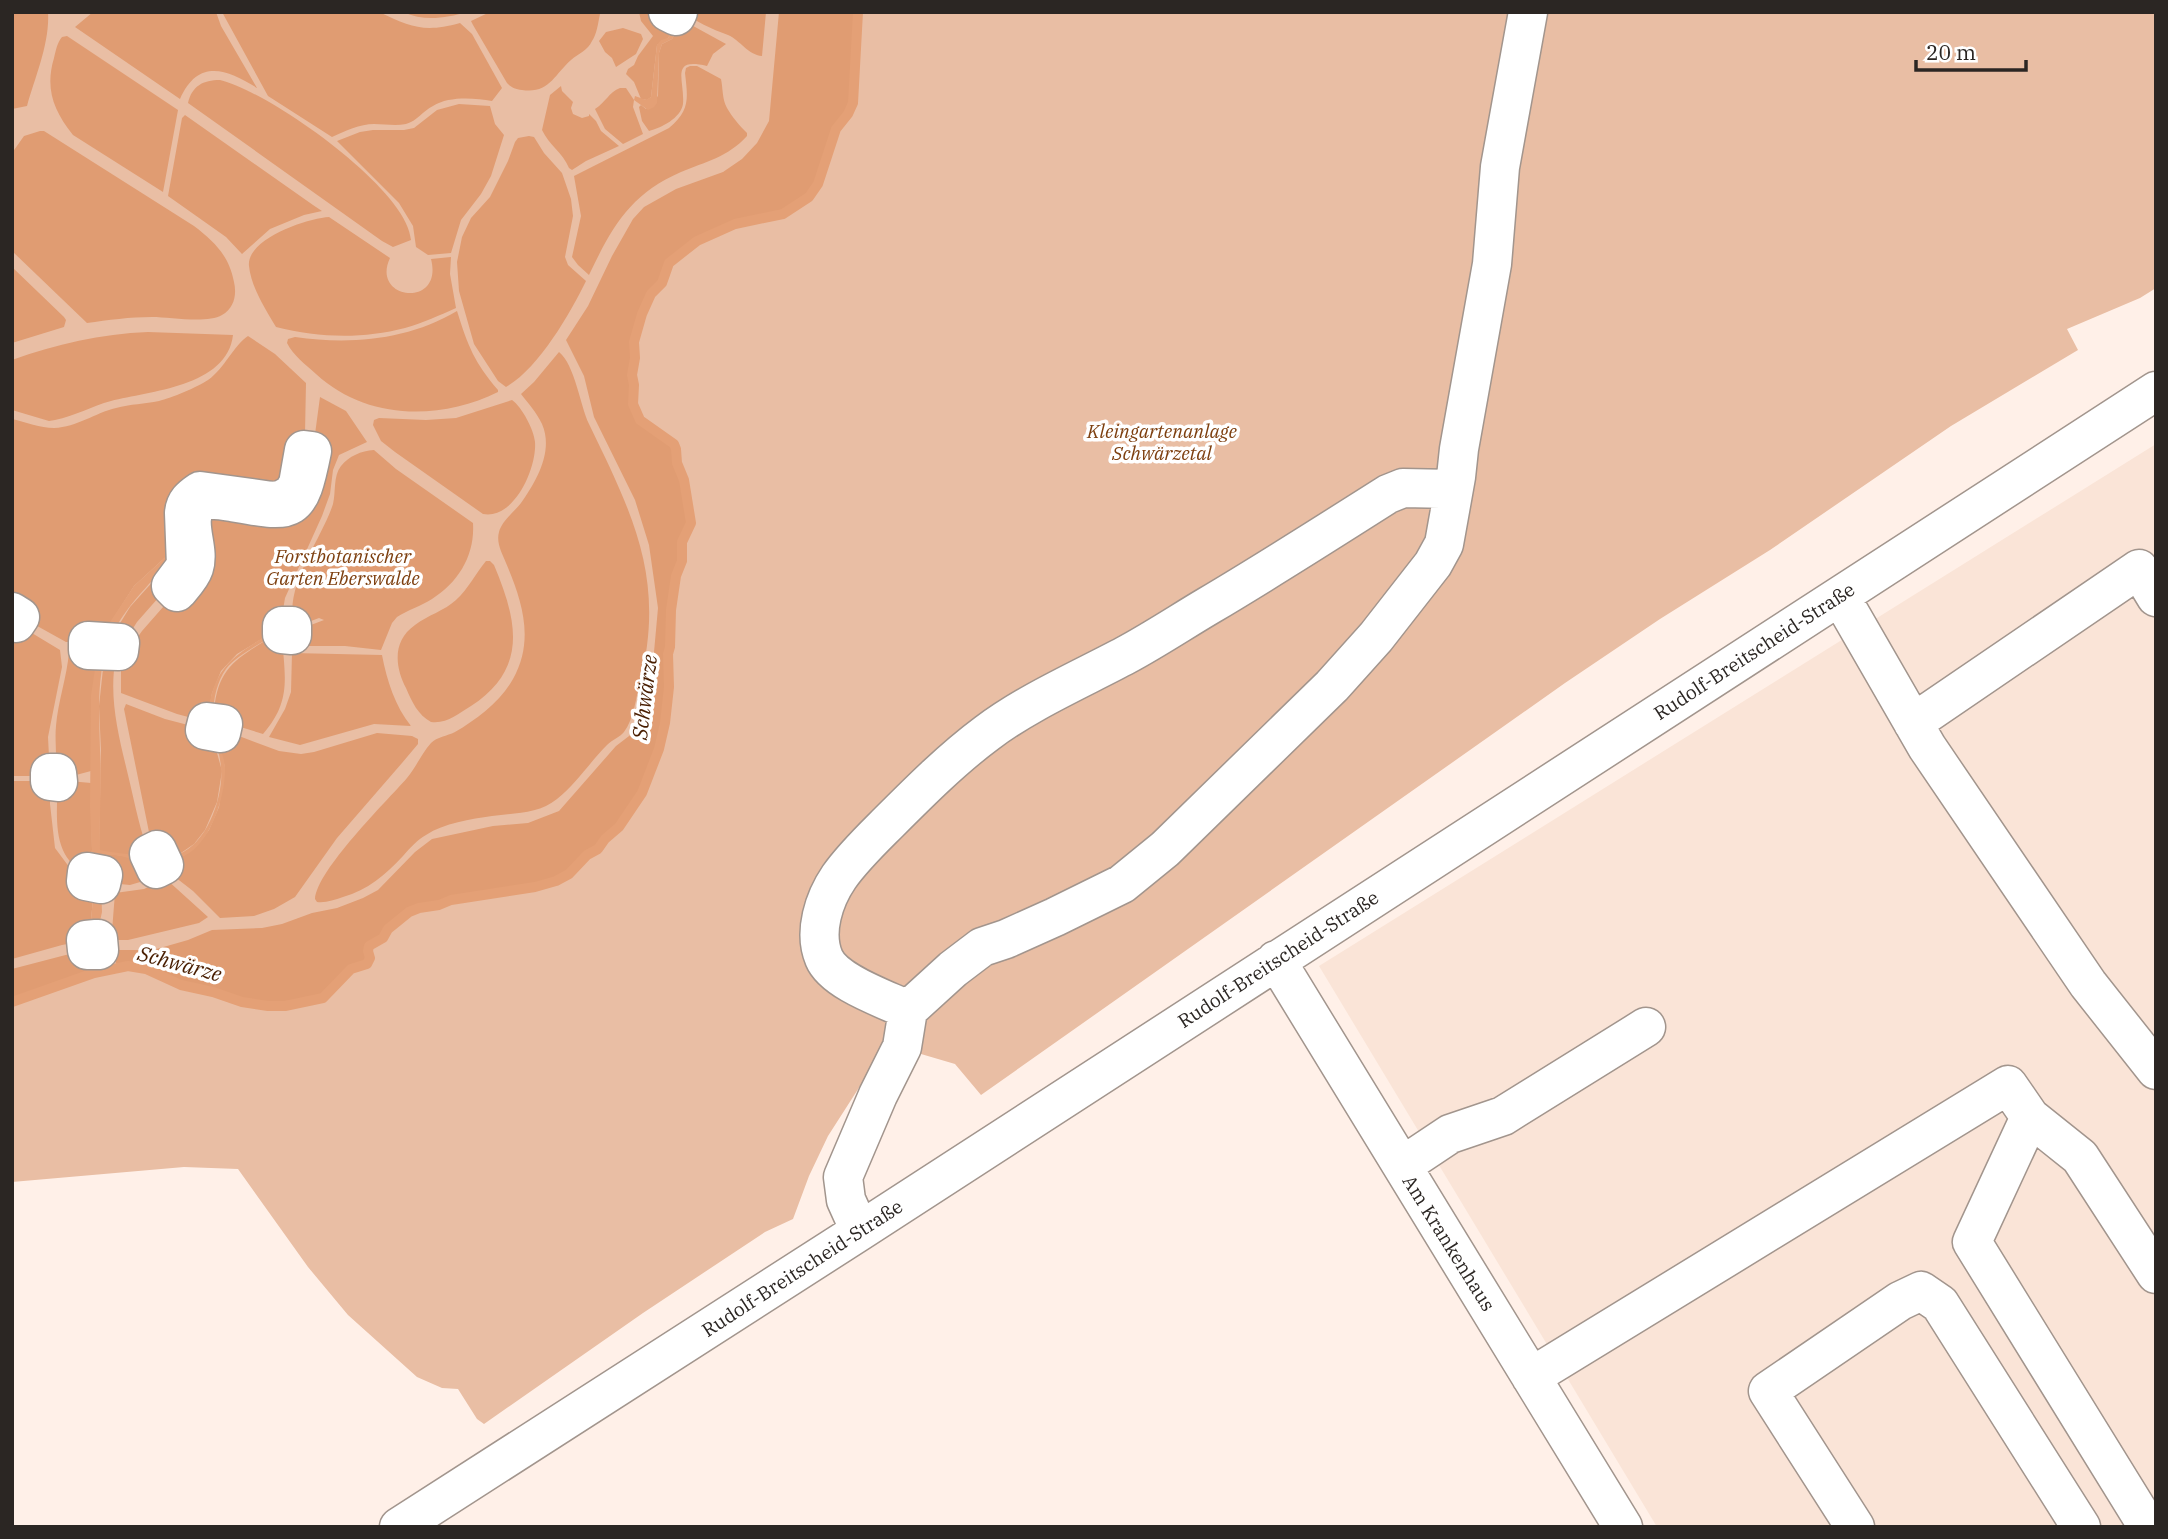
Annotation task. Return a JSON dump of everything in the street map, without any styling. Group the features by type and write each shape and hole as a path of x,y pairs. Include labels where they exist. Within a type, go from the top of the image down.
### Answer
{"street":[{"path":"668,12 676,16 678,12"},
{"path":"860,1231 846,1200 843,1177 902,1047 908,1010 982,947 1055,917 1122,884 1165,849 1332,686 1376,637 1433,564 1444,544 1492,264 1500,167 1528,12"},
{"name":"Rudolf-Breitscheid-Straße","path":"399,1527 2156,391"},
{"path":"304,450 313,452 303,491 297,501 289,506 271,510 221,500 199,501 191,517 194,568 177,592 171,586 186,566 184,509 194,495 200,491 281,500 292,494 298,484 304,450"},
{"path":"908,1010 865,990 840,976 829,966 823,956 820,921 838,877 917,794 987,732 1244,585 1388,494 1403,488 1453,489"},
{"path":"1913,723 2139,569 2156,597"},
{"path":"1840,596 1927,747 2088,984 2152,1058"},
{"path":"12,612 20,617 16,623 12,621"},
{"name":"Am Krankenhaus","path":"1276,960 1623,1527"},
{"path":"1402,1166 1450,1133 1503,1116 1646,1027"},
{"path":"1531,1377 2008,1085 2030,1117 2080,1157 2156,1273"},
{"path":"2030,1117 1972,1242 2148,1527"},
{"path":"1855,1527 1768,1391 1900,1301 1921,1292 1940,1304 2081,1527"}],"shaded area":[{"path":"673,30 677,31 672,39 662,44 659,53 657,103 648,110 634,100 635,96 646,100 651,97 657,45 668,38"},
{"path":"2156,444 2156,1527 1657,1527 1319,966"},
{"path":"185,546 126,612 106,650 99,721 100,850 172,856 198,840 212,817 220,791 220,758 210,713 216,682 234,658 269,633 274,635 236,659 226,669 219,683 214,723 225,767 225,779 219,806 207,833 190,853 179,858 146,861 116,855 100,856 102,912 89,940 93,899 89,873 92,850 91,695 100,637 134,586 170,553"}],"green space":[{"name":"Kleingartenanlage Schwärzetal","path":"12,12 2156,12 2156,288 2140,298 2067,329 2078,350 1951,426 1770,550 1565,683 981,1095 955,1064 887,1044 828,1136 793,1219 765,1232 484,1424 477,1419 458,1389 442,1388 417,1377 348,1315 308,1267 238,1169 184,1167 12,1182"},
{"path":"12,12 48,12 48,24 27,106 12,109"},
{"path":"93,12 216,12 221,26 257,88 224,72 204,72 187,86 180,99 75,27"},
{"path":"222,12 379,12 418,27 437,28 460,23 472,34 502,88 492,101 454,99 433,106 406,124 363,125 332,137 268,96"},
{"path":"403,12 468,12 435,18"},
{"path":"490,12 600,14 595,35 588,47 545,86 522,90 507,83 471,21"},
{"path":"639,12 668,12 673,30 668,38 657,45 651,97 647,100 641,99 634,82 626,74 653,36 641,21"},
{"path":"681,12 766,12 762,56 752,53 732,37"},
{"path":"779,12 858,12 853,103 836,129 823,172 813,193 800,205 783,214 735,224 693,244 669,263 662,283 651,294 647,303 634,342 633,404 640,420 674,444 677,463 684,480 691,523 682,542 682,561 676,576 671,610 669,687 659,749 642,793 619,827 569,874 556,881 535,887 451,900 408,913 394,924 383,938 369,946 370,958 367,964 351,969 323,998 309,1002 273,1007 242,1002 181,985 146,969 118,967 114,959 113,969 102,971 98,966 99,950 153,950 212,930 262,928 337,908 378,890 415,852 432,839 493,826 528,823 559,811 616,746 633,733 652,674 658,608 649,545 635,500 594,417 584,376 566,340 588,306 633,219 644,207 676,189 723,172 742,159 757,143 769,121"},
{"path":"675,16 726,44 713,54 707,66 695,64 683,68 683,104 679,114 670,122 649,131 642,121 639,107 641,105 646,109 658,96 659,53 662,44 672,39 677,31"},
{"path":"623,28 641,34 643,39 636,54 616,67 599,41 606,32"},
{"path":"67,36 178,110 163,192 73,135 60,117 50,79 58,44 62,37"},
{"path":"690,66 697,66 721,79 725,105 747,136 724,154 681,172 648,191 624,214 589,275 572,257 581,216 574,176 676,122 686,104 685,73"},
{"path":"220,80 270,102 301,122 362,170 387,195 404,219 411,240 393,247 382,241 188,103 192,92 199,85"},
{"path":"561,86 562,91 573,102 573,114 582,118 589,114 601,131 619,146 572,170 542,130 550,95"},
{"path":"620,88 626,88 634,100 633,107 643,134 623,144 605,129 595,109"},
{"path":"459,104 490,106 495,124 504,135 491,176 461,220 451,253 428,255 416,247 413,226 399,203 337,141 360,132 414,128 437,110"},
{"path":"185,115 322,211 304,215 270,229 242,254 226,237 168,196 182,118"},
{"path":"44,131 194,226 208,238 225,257 232,273 235,292 229,309 222,315 207,319 144,317 87,323 12,251 12,153 24,136"},
{"path":"534,137 562,173 571,199 573,216 565,257 568,265 586,281 562,324 541,354 518,379 506,387 498,381 474,344 459,291 457,262 462,237 471,218 490,197 515,142 518,138"},
{"path":"329,217 390,258 387,272 390,283 398,290 418,292 427,286 432,275 431,259 451,257 450,274 456,308 412,326 373,334 325,335 276,327 253,282 249,266 251,256 257,247 280,232 307,221"},
{"path":"12,267 64,317 64,327 12,343"},
{"path":"457,311 473,353 498,392 452,408 404,411 380,408 357,400 316,374 296,356 287,343 288,339 295,337 337,340 379,338 419,328"},
{"path":"148,332 233,335 228,352 217,366 184,384 111,401 49,421 12,410 12,360 79,341"},
{"path":"248,336 275,354 306,383 305,433 298,484 220,493 170,553 134,586 98,642 66,642 12,612 12,419 54,428 78,423 116,408 159,401 208,380"},
{"path":"559,352 573,375 589,424 631,518 647,579 647,645 630,721 622,734 607,745 570,787 550,804 526,812 441,827 420,839 390,869 368,886 327,902 317,902 315,899 319,886 339,854 407,778 431,743 455,732 487,709 508,687 520,664 525,635 524,621 498,536 503,524 532,486 545,455 542,424 521,394"},
{"path":"320,397 346,411 367,442 339,455 322,516 285,598 282,616 273,632 237,654 221,671 212,693 207,722 121,693 121,671 130,648 185,582 192,513 271,510 313,449"},
{"path":"512,400 530,425 535,453 528,478 514,501 494,514 483,514 395,452 381,441 373,425 374,420 379,418 456,418"},
{"name":"Forstbotanischer Garten Eberswalde","path":"374,450 396,469 473,523 468,557 457,576 442,592 397,617 381,650 345,646 291,646 303,628 324,620 319,618 295,627 292,612 298,581 333,504 338,470 352,457"},
{"path":"486,561 494,565 508,605 513,642 510,659 502,676 490,691 452,718 431,722 416,708 402,680 398,663 399,646 415,625 456,600"},
{"path":"156,578 159,597 137,622 125,641 111,638 130,607"},
{"path":"12,621 60,650 62,667 48,737 50,776 12,776"},
{"path":"282,634 285,675 283,698 273,722 263,734 234,725 214,711 220,683 232,664 274,635"},
{"path":"98,650 91,723 91,771 76,775 56,755 59,707 69,652"},
{"path":"292,653 382,655 392,693 411,726 374,724 300,745 269,737 291,692"},
{"path":"116,657 113,687 118,732 138,818 151,859 99,851 99,706 103,669"},
{"path":"126,704 165,719 211,731 222,771 217,802 205,830 194,844 178,855 157,850 149,832 124,709"},
{"path":"215,732 239,736 279,751 301,754 377,733 412,736 418,739 418,744 337,838 295,897 254,916 220,918 175,877 180,858 200,842 209,830 219,807 225,767"},
{"path":"58,780 91,783 92,850 89,873 76,867 62,847 57,821"},
{"path":"12,781 50,781 55,848 93,899 89,940 12,959"},
{"path":"108,854 142,861 147,880 130,885 120,884 100,856"},
{"path":"166,879 208,917 199,923 128,940 113,940 115,893 144,889"},
{"path":"81,951 89,969 86,973 12,1002 12,969"}],"waterway":[{"name":"Schwärze","path":"12,1002 94,973 128,966 146,969 181,985 242,1002 285,1006 323,998 351,969 367,964 370,958 369,946 383,938 388,929 409,912 451,900 535,887 556,881 569,874 619,827 642,793 659,749 669,687 671,610 676,576 682,561 682,542 691,523 684,480 677,463 674,444 640,420 633,404 634,342 642,314 651,294 662,283 669,263 697,241 735,224 783,214 809,197 818,184 836,129 853,103 858,12"}]}
